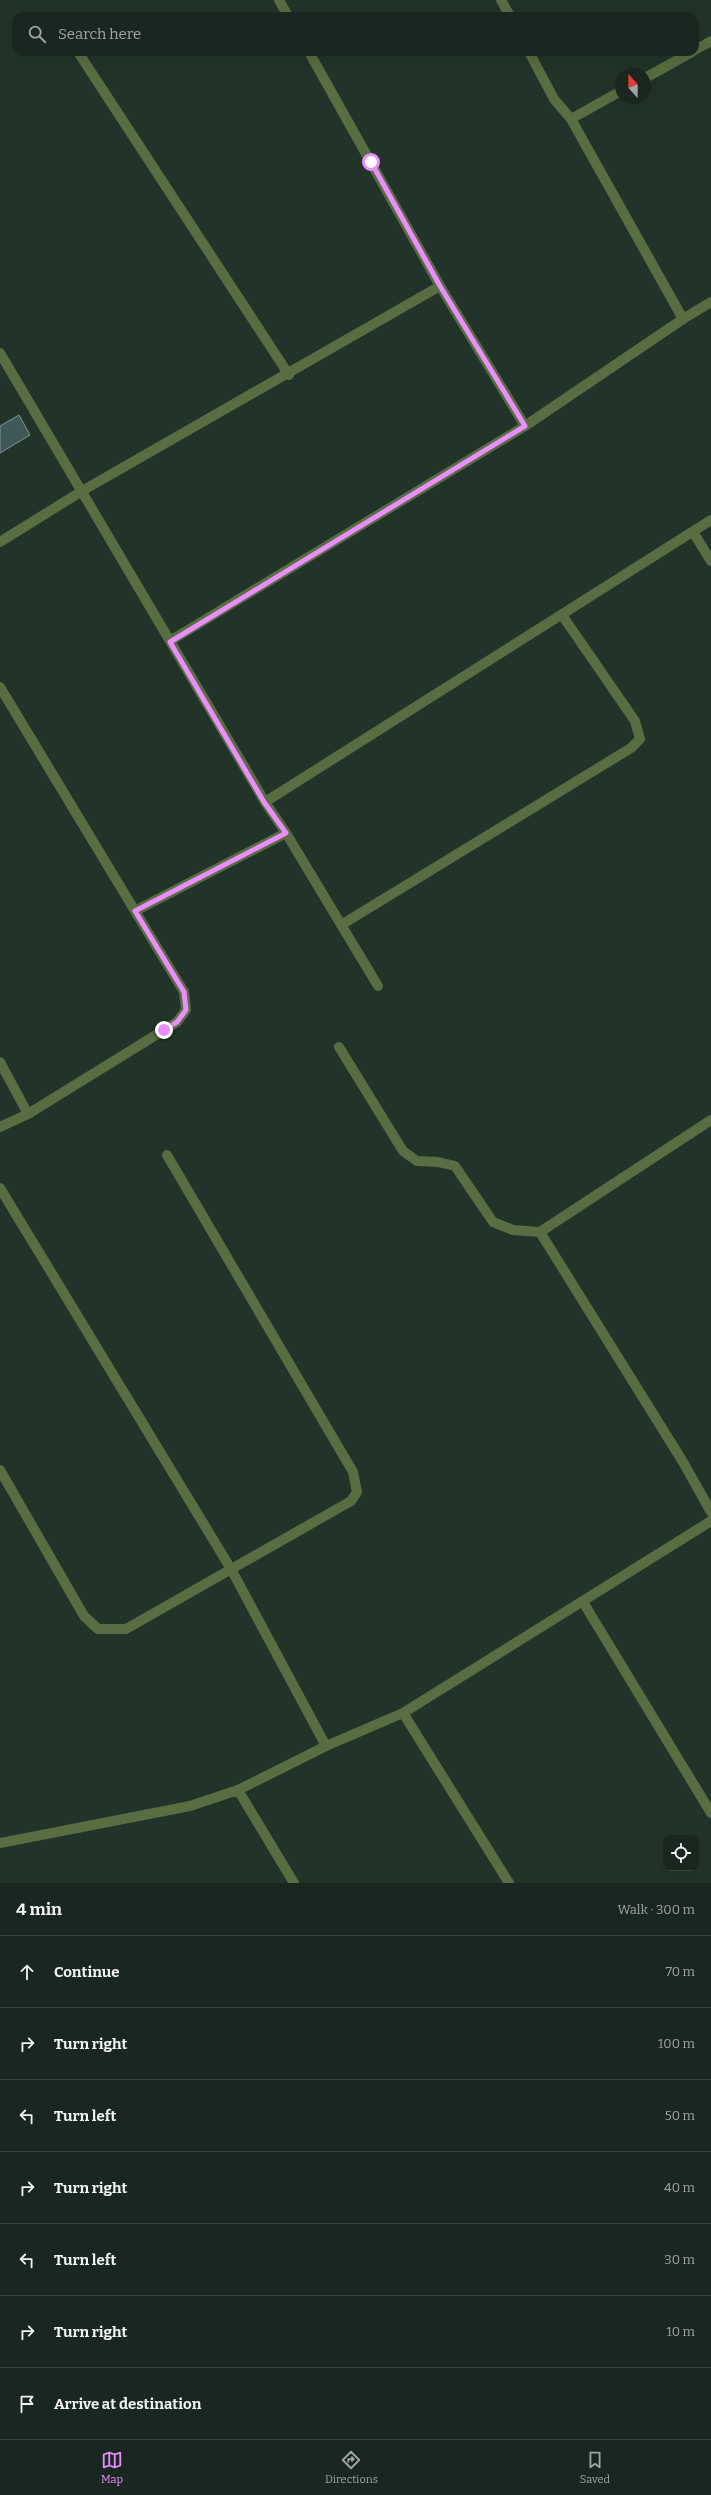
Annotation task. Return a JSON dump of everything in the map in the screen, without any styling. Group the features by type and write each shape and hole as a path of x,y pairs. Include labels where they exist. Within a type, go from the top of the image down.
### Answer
{"street":[{"path":"279,0 286,12"},
{"path":"501,0 508,12"},
{"path":"699,48 711,42"},
{"path":"81,56 289,375"},
{"path":"311,56 440,286 525,426"},
{"path":"531,56 554,99 571,119 683,319"},
{"path":"651,75 685,56"},
{"path":"571,119 615,94"},
{"path":"0,542 82,491 289,375 440,286"},
{"path":"170,642 525,426 683,319 711,302"},
{"path":"0,353 264,802 286,833 378,986"},
{"path":"264,802 711,520"},
{"path":"693,532 711,561"},
{"path":"341,925 631,748 640,740 635,721 562,615"},
{"path":"0,687 184,992 186,1010 177,1022 28,1114 0,1127"},
{"path":"135,911 286,833"},
{"path":"339,1047 403,1151 417,1161 438,1162 455,1166 492,1222 513,1230 540,1232 711,1120"},
{"path":"0,1062 28,1114"},
{"path":"0,1470 84,1616 98,1629 126,1629 351,1501 357,1492 357,1482 353,1472 167,1155"},
{"path":"0,1188 232,1569 326,1746"},
{"path":"540,1232 683,1462 711,1512"},
{"path":"0,1843 190,1806 238,1790 326,1746 404,1713 711,1521"},
{"path":"583,1602 711,1813"},
{"path":"404,1713 508,1883"},
{"path":"238,1790 294,1883"}],"building":[{"path":"19,415 30,435 0,453 0,426"}],"route":[{"path":"164,1030 177,1022 186,1010 184,992 135,911 286,833 264,802 170,642 525,426 440,286 371,162"}]}
